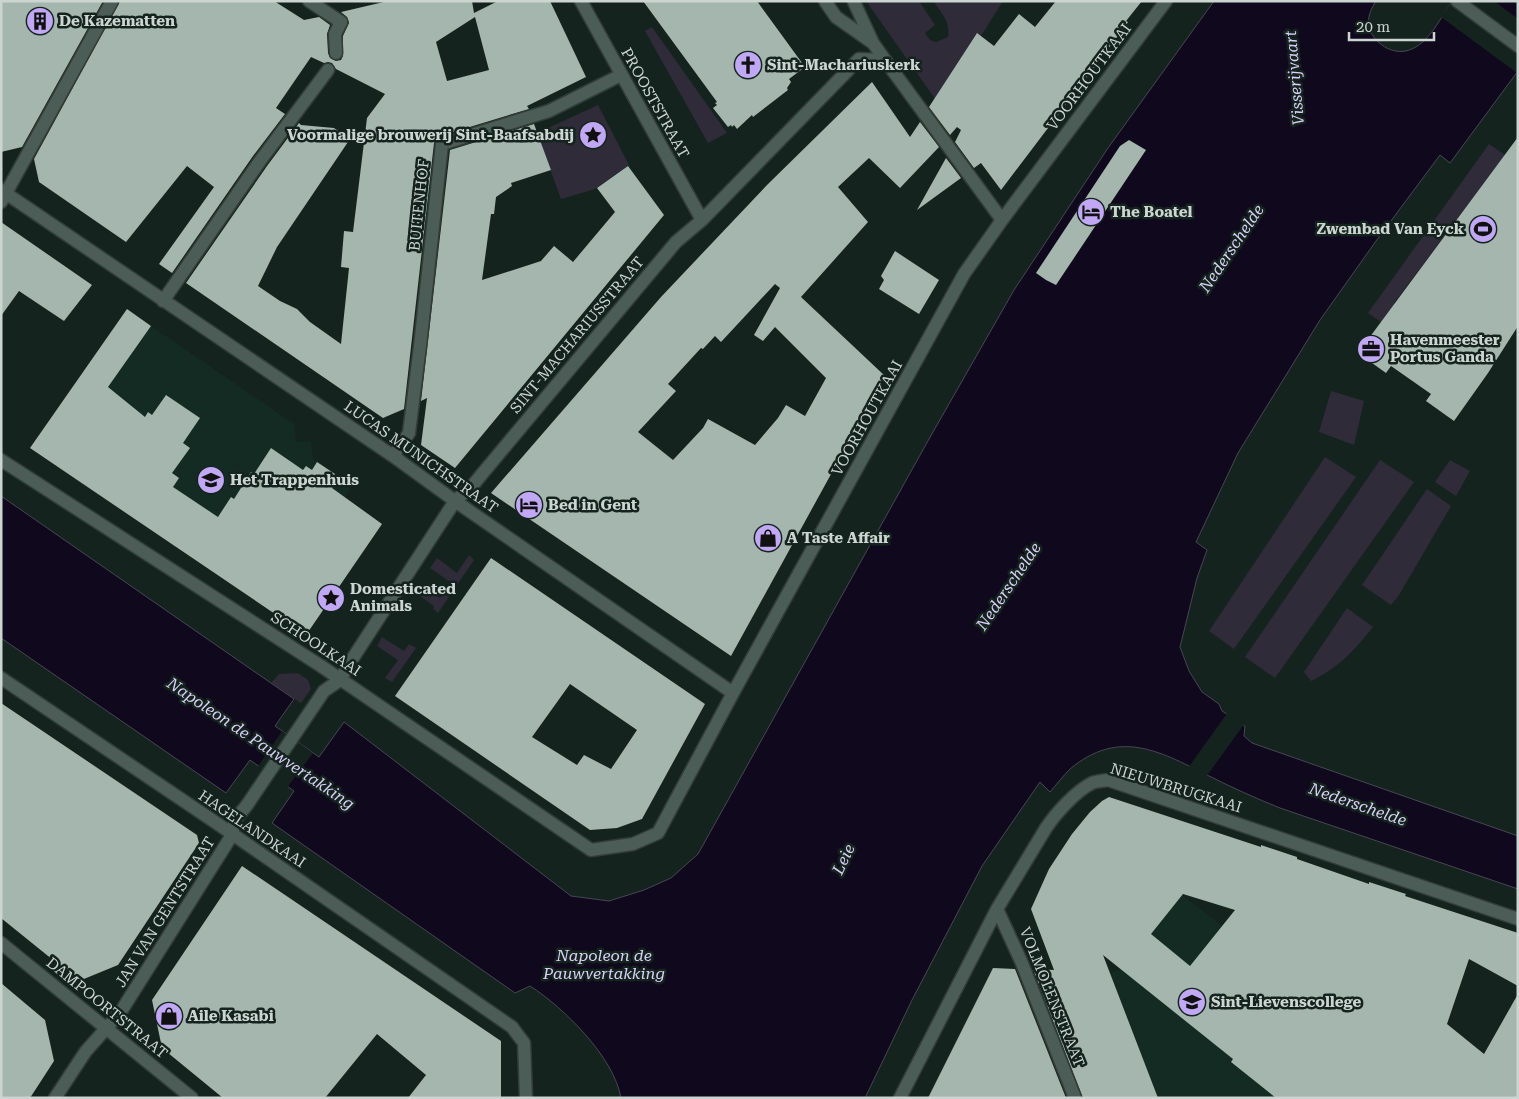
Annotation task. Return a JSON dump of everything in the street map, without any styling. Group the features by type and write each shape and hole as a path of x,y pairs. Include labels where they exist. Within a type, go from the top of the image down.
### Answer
{"street":[{"path":"3,195 112,1"},
{"path":"309,1 341,22 335,34 336,53"},
{"name":"PROOSTSTRAAT","path":"581,1 702,220"},
{"path":"824,1 836,17 873,43"},
{"name":"VOORHOUTKAAI","path":"613,847 633,844 658,833 964,274 1002,220 1166,1"},
{"path":"1457,1 1518,46"},
{"path":"854,2 873,43 1002,220"},
{"name":"SINT-MACHARIUSSTRAAT","path":"340,680 455,501 473,486 676,242 702,220 859,59 885,60"},
{"path":"163,301 260,161 328,70"},
{"name":"BUITENHOF","path":"393,456 409,433 442,144 549,112 622,75"},
{"name":"LUCAS MUNICHSTRAAT","path":"3,195 393,456 733,693"},
{"name":"SCHOOLKAAI","path":"1,460 340,680 591,850 613,847"},
{"name":"HAGELANDKAAI","path":"1,678 512,1027 524,1044 526,1098"},
{"name":"JAN VAN GENTSTRAAT","path":"55,1098 86,1051 124,1006 232,835 235,820 324,691 340,680"},
{"name":"NIEUWBRUGKAAI","path":"900,1098 997,909 1052,820 1081,790 1094,782 1108,780 1518,920"},
{"name":"VOLMOLENSTRAAT","path":"997,909 1021,961 1076,1098"},
{"name":"DAMPOORTSTRAAT","path":"1,943 192,1098"}],"shaded area":[{"path":"866,1 919,1 935,25 925,33 930,40 936,42 948,37 949,32 945,18 933,1 1003,1 981,36 976,34 936,96 938,103"},
{"path":"652,27 727,133 708,143 645,31"},
{"path":"598,105 629,165 595,189 561,199 537,133"},
{"path":"1489,144 1505,155 1394,303 1398,305 1384,324 1368,313"},
{"name":"Het Trappenhuis","path":"151,326 294,424 296,442 311,441 313,459 352,486 345,497 382,524 306,635 54,463"},
{"path":"1331,391 1364,401 1354,445 1319,432"},
{"path":"1325,457 1356,477 1234,649 1209,631"},
{"path":"1380,460 1414,482 1275,678 1245,657"},
{"path":"1450,460 1470,471 1456,496 1435,482"},
{"path":"1427,489 1451,506 1399,595 1391,605 1362,585"},
{"path":"469,555 474,560 438,613 433,609 434,606 414,592 419,584 440,598 450,582 430,568 437,558 457,573"},
{"path":"1347,608 1373,627 1345,658 1311,681 1304,672"},
{"path":"382,637 404,651 409,644 416,648 392,682 385,678 398,660 377,646"},
{"path":"298,673 308,680 311,689 301,703 271,683 279,674"},
{"name":"Sint-Lievenscollege","path":"1182,895 1340,1018 1425,1098 1101,1098 1105,975 1121,969"}],"water":[{"path":"1214,1 1376,1 1369,16 1371,33 1379,43 1390,50 1403,51 1416,47 1423,42 1439,22 1452,1 1518,1 1518,71 1450,163 1440,155 1376,241 1320,320 1238,453 1196,542 1207,550 1197,578 1180,647 1189,671 1202,692 1219,704 1222,711 1245,726 1244,736 1252,743 1518,836 1518,889 1280,808 1155,752 1122,747 1105,750 1088,757 1070,769 1050,792 1040,782 982,866 912,1000 865,1098 621,1098 616,1082 598,1050 571,1020 543,995 530,986 515,993 272,823 294,791 250,760 226,793 1,638 1,496 294,699 275,726 319,757 344,722 571,896 609,901 644,890 671,878 698,854 1014,290 1108,148"}],"pier":[{"path":"1452,1 1494,1 1518,19 1517,73 1441,17"},
{"path":"1228,712 1245,723 1206,777 1188,768"},
{"path":"282,731 313,753 286,789 257,768"}],"building":[{"path":"1,1 103,1 22,147 1,152"},
{"path":"120,1 274,1 304,20 319,17 330,25 327,34 328,53 330,58 336,61 341,60 343,56 343,36 349,23 347,17 341,12 388,1 472,1 474,13 498,1 550,1 586,77 527,106 529,109 440,136 434,143 404,409 383,418 186,283 299,123 301,125 334,128 350,139 277,247 258,286 280,301 297,309 310,322 341,344 349,268 341,267 344,231 353,232 367,118 385,94 336,69 332,63 324,63 311,57 276,108 285,114 253,156 172,273 159,264 214,187 187,166 126,242 39,182 34,159","holes":["475,17 489,70 447,81 436,42"]},
{"name":"Sint-Machariuskerk","path":"643,1 757,1 805,67 789,79 791,82 787,88 788,90 753,117 752,115 737,129 734,125 728,127 713,108 717,105 715,103 717,102"},
{"path":"1056,1 1142,1 1126,21 1128,22 1120,33 1001,190 981,163 974,168 955,142 961,130 957,127 950,135 929,107 977,33 994,46 1019,14 1035,27"},
{"path":"872,82 910,137 920,122 939,147 900,188 869,158 838,187 868,222 801,297 885,376 731,656 491,493 661,297 767,185","holes":["775,284 780,288 754,335 763,341 775,327 826,378 805,416 786,405 778,418 755,445 708,419 703,428 673,460 638,432 676,391 668,384 701,348 703,349 715,336 721,342"]},
{"path":"534,124 551,170 511,183 512,186 496,197 494,214 491,214 482,280 541,261 554,246 573,262 615,212 597,188 628,166 664,215 455,468 421,445 427,398 421,401 450,150"},
{"name":"Zwembad Van Eyck","path":"1518,137 1518,326 1454,421 1426,401 1431,394 1391,366 1386,373 1358,353"},
{"name":"The Boatel","path":"1129,140 1146,150 1056,285 1046,280 1036,273 1120,146"},
{"path":"946,158 961,178 917,210"},
{"path":"1,222 92,285 64,321 19,291 1,316"},
{"path":"895,251 939,280 919,314 879,289 884,280 881,276"},
{"name":"Het Trappenhuis","path":"127,309 151,326 108,387 145,417 148,412 152,415 166,395 200,418 183,443 190,448 172,473 179,478 173,487 218,517 231,497 234,499 251,472 254,474 271,448 303,470 306,466 312,470 317,462 335,474 330,482 334,485 332,488 382,524 306,635 30,448"},
{"path":"491,558 705,704 642,819 617,828 590,830 395,696","holes":["570,684 637,730 611,769 584,755 577,765 532,737"]},
{"path":"1,703 197,835 199,843 118,965 79,981 1,918"},
{"path":"1109,797 1261,847 1261,845 1369,884 1369,882 1406,894 1405,896 1518,933 1518,986 1469,959 1447,1024 1484,1054 1518,994 1518,1098 1276,1098 1231,1062 1233,1059 1103,955 1158,1098 1083,1098 1033,969 1054,970 1031,909 1049,869 1072,834 1102,801","holes":["1183,894 1235,910 1190,966 1151,934"]},
{"path":"242,866 501,1041 501,1098 408,1098 426,1075 377,1034 325,1098 223,1098 162,1048 152,1000"},
{"path":"993,968 1015,969 1066,1098 928,1098"},
{"path":"1,983 45,1020 54,1061 30,1098 1,1098"}],"place":[{"name":"De Kazematten","path":"40,21"},
{"name":"Sint-Machariuskerk","path":"748,65"},
{"name":"Voormalige brouwerij Sint-Baafsabdij","path":"593,135"},
{"name":"The Boatel","path":"1091,212"},
{"name":"Zwembad Van Eyck","path":"1483,229"},
{"name":"Havenmeester Portus Ganda","path":"1371,349"},
{"name":"Het Trappenhuis","path":"211,480"},
{"name":"Bed in Gent","path":"529,505"},
{"name":"A Taste Affair","path":"768,538"},
{"name":"Domesticated Animals","path":"331,598"},
{"name":"Sint-Lievenscollege","path":"1192,1002"},
{"name":"Aile Kasabi","path":"169,1016"}],"water label":[{"name":"Visserijvaart","path":"1294,78"},
{"name":"Nederschelde","path":"1231,248"},
{"name":"Nederschelde","path":"1008,586"},
{"name":"Napoleon de Pauwvertakking","path":"261,743"},
{"name":"Nederschelde","path":"1358,804"},
{"name":"Leie","path":"843,859"},
{"name":"Napoleon de Pauwvertakking","path":"604,964"}]}
